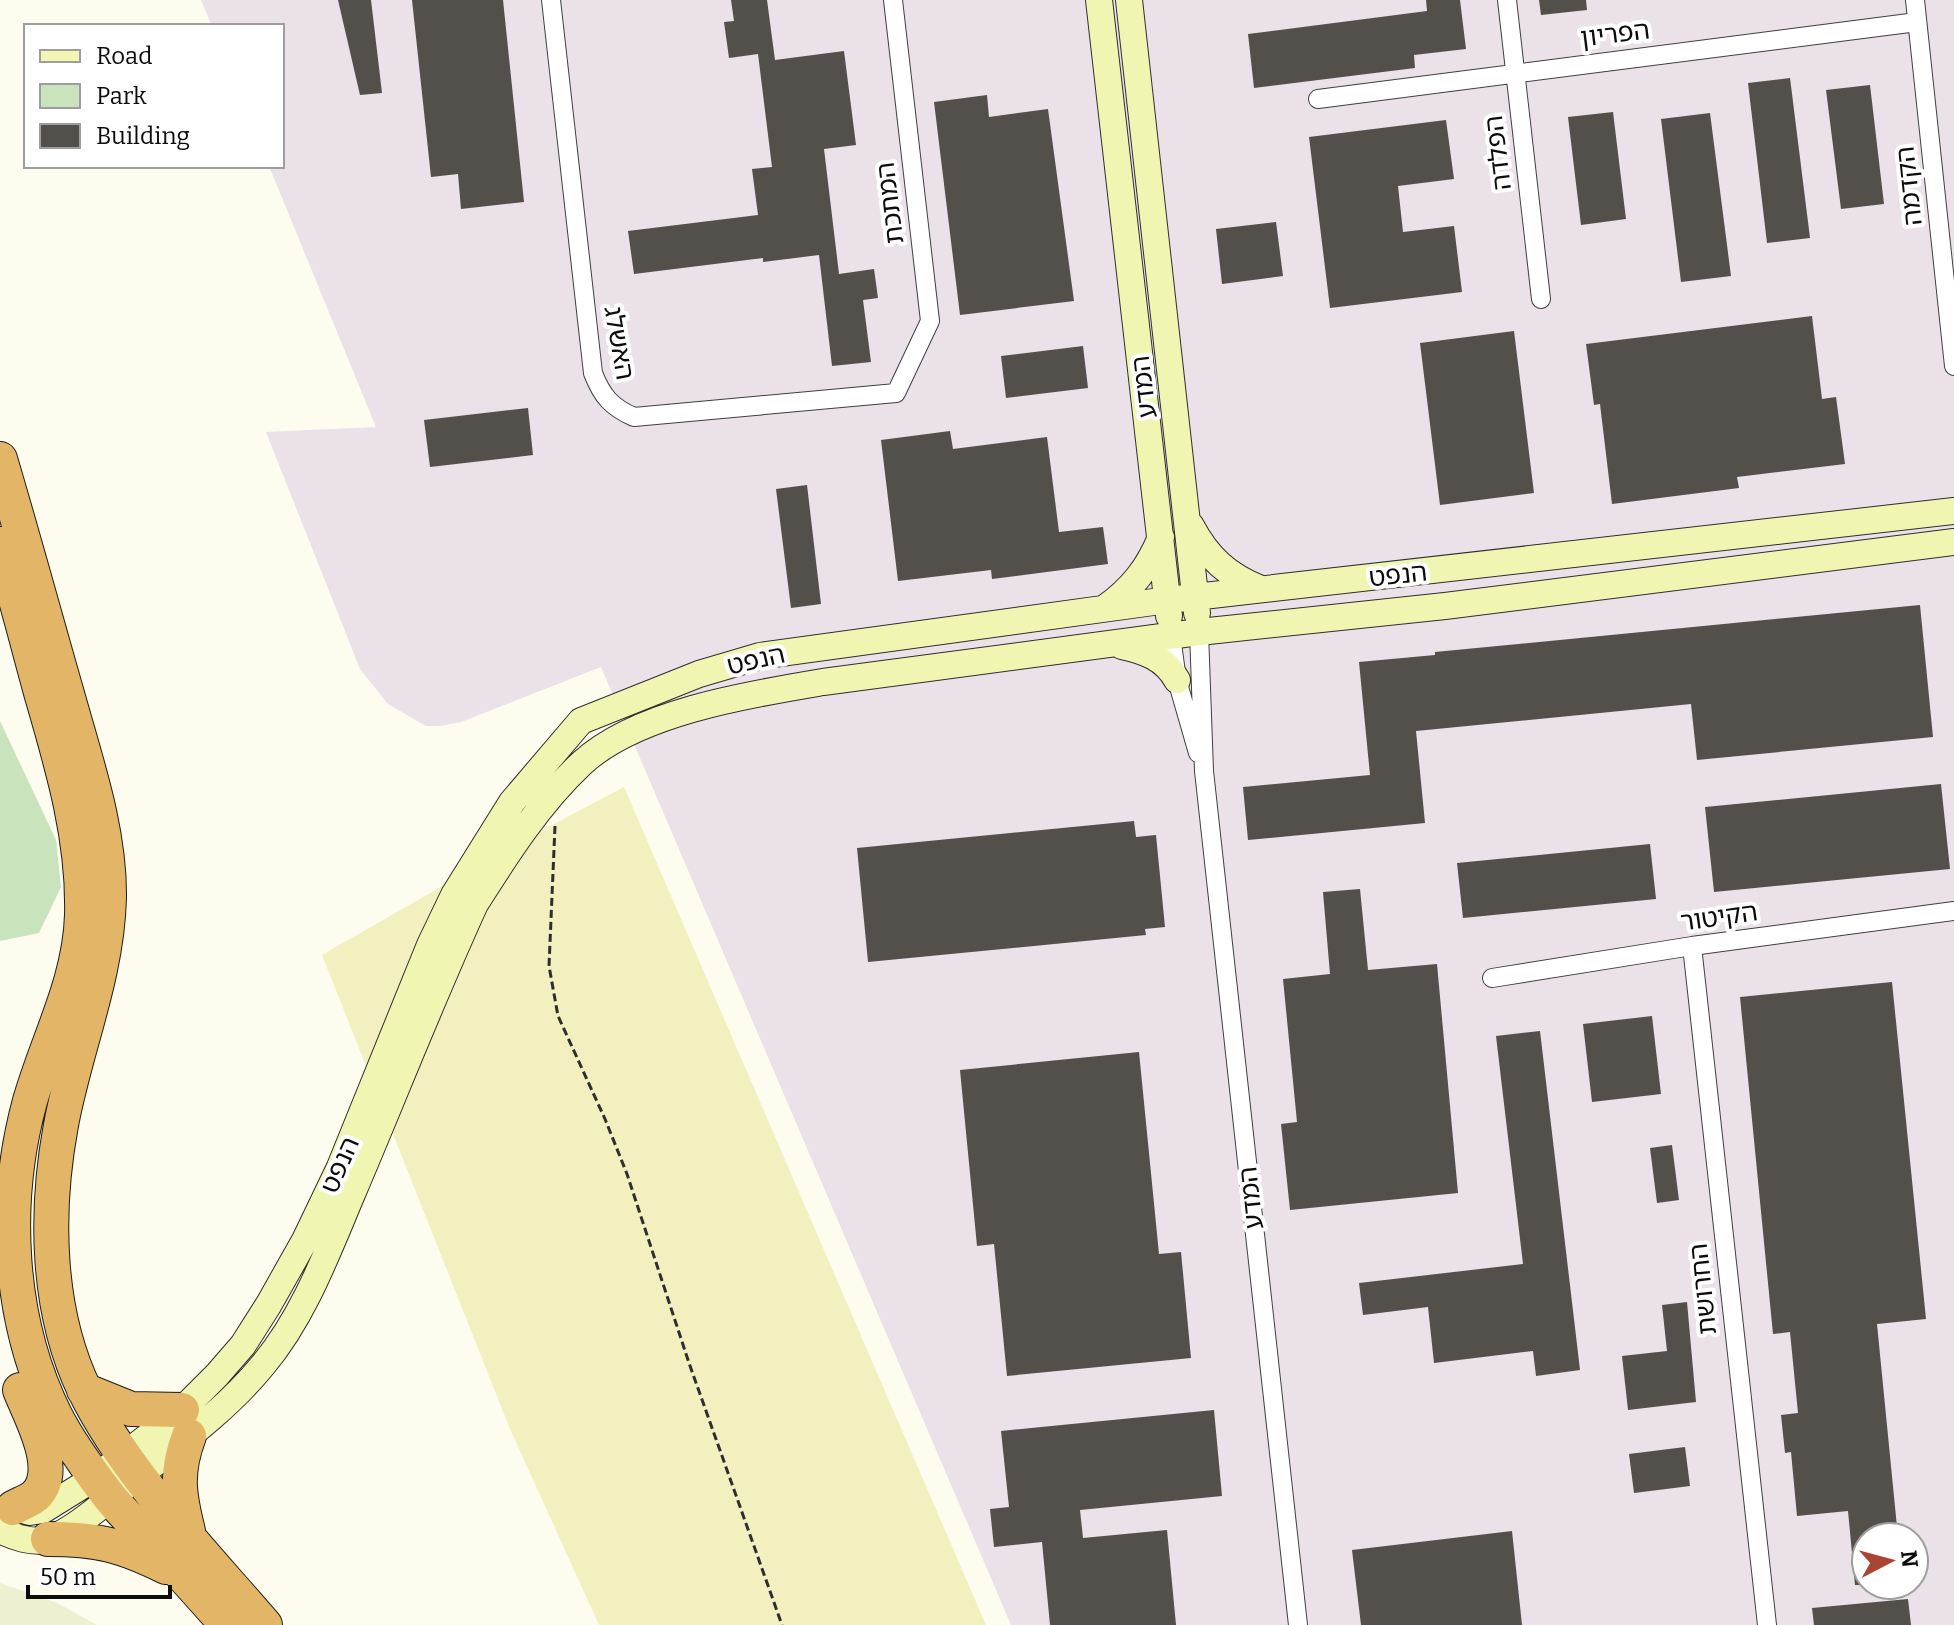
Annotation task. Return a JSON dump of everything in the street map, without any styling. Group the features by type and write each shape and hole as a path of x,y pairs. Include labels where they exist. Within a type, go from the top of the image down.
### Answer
{"highway":[{"path":"0,459 94,791 106,857 109,897 106,941 94,1000 65,1102 54,1165 51,1247 63,1325 84,1390 131,1465 265,1625"},
{"path":"0,544 72,802 80,859 82,916 68,997 30,1101 20,1153 14,1205 21,1317 42,1387 56,1417 103,1488 227,1625"},
{"path":"4,1512 35,1497 41,1487 46,1459 14,1376 10,1323 16,1271"},
{"path":"84,1390 131,1409 185,1423 178,1473 180,1500 189,1535"},
{"path":"48,1539 103,1541 183,1575"}],"street":[{"name":"האשלג","path":"551,0 593,373 602,396 617,410 634,417 896,393"},
{"name":"המתכת","path":"893,0 930,321 896,393"},
{"name":"המדע","path":"1099,0 1171,636 1177,680 1204,771"},
{"name":"המדע","path":"1129,0 1199,632 1204,771 1298,1625"},
{"name":"הפלדה","path":"1507,0 1541,299"},
{"name":"הקדמה","path":"1915,0 1954,366"},
{"name":"הפריון","path":"1318,99 1917,22"},
{"name":"הנפט","path":"185,1423 217,1375 243,1345 305,1240 340,1167 430,945 454,895 512,802 581,721 699,674 760,656 1168,600 1954,511"},
{"path":"1187,518 1200,542 1220,567 1233,577 1264,590"},
{"path":"1103,609 1140,577 1161,537"},
{"name":"הנפט","path":"48,1539 103,1488 185,1423 234,1397 264,1364 294,1320 329,1247 475,904 520,835 557,790 583,762 614,740 709,705 823,682 1199,632 1445,606 1954,542"},
{"path":"1110,644 1153,656 1172,670 1177,680"},
{"name":"הקיטור","path":"1492,978 1692,946 1954,911"},
{"name":"החרושת","path":"1692,946 1767,1625"},
{"name":"הנפט","path":"4,1512 43,1510 103,1488"},
{"path":"4,1512 28,1539 48,1539"}],"path":[{"path":"557,790 549,966 558,1016 627,1174 689,1363 782,1625"}],"shaded area":[{"path":"201,0 1954,0 1954,1625 1011,1625 601,667 461,722 440,726 426,726 388,704 360,669 266,432 376,427 270,168 284,168 284,24 211,24"}],"green space":[{"path":"0,721 56,840 61,887 39,933 0,941"},
{"path":"0,1583 57,1603 97,1625 0,1625"}],"sand":[{"path":"624,787 986,1625 599,1625 510,1429 322,955 514,845"}],"building":[{"path":"338,0 371,0 382,93 360,95"},
{"path":"412,0 503,0 524,202 461,209 458,174 431,177"},
{"path":"731,0 767,0 775,60 844,51 856,145 824,149 839,274 874,269 878,298 863,300 871,362 832,366 819,255 763,262 763,258 634,274 628,231 758,215 752,169 772,167 758,54 729,58 724,22 734,21"},
{"path":"1426,0 1460,0 1466,49 1414,55 1415,68 1254,88 1248,34 1427,11"},
{"path":"1539,0 1586,0 1587,10 1541,15"},
{"path":"1790,78 1810,238 1767,243 1748,83"},
{"path":"1870,85 1884,204 1841,209 1826,90"},
{"path":"987,95 989,117 1048,109 1074,301 960,315 934,102"},
{"path":"1613,112 1626,219 1581,225 1568,117"},
{"path":"1710,113 1731,276 1681,282 1661,119"},
{"path":"1446,120 1454,179 1398,186 1403,232 1454,226 1462,292 1330,308 1309,137"},
{"path":"1276,222 1283,276 1222,284 1216,229"},
{"path":"1812,316 1822,399 1836,397 1845,464 1737,477 1739,488 1612,504 1600,404 1594,405 1586,344"},
{"path":"1514,331 1534,493 1440,505 1420,343"},
{"path":"1083,346 1088,388 1006,398 1001,356"},
{"path":"528,408 533,455 430,467 424,420"},
{"path":"950,431 953,449 1047,437 1059,532 1103,527 1108,564 992,579 991,570 898,581 881,440"},
{"path":"807,485 821,604 791,608 776,489"},
{"path":"1920,605 1933,737 1697,760 1691,704 1416,731 1425,823 1248,840 1243,787 1370,775 1359,662"},
{"path":"1941,784 1950,869 1714,892 1705,807"},
{"path":"1134,821 1136,837 1156,835 1165,927 1145,929 1146,935 868,962 857,848"},
{"path":"1650,844 1656,899 1463,918 1457,863"},
{"path":"1360,889 1368,970 1437,964 1458,1193 1290,1210 1281,1124 1297,1122 1283,979 1330,974 1323,892"},
{"path":"1892,982 1926,1319 1877,1324 1896,1521 1850,1521 1850,1532 1848,1511 1797,1516 1791,1452 1785,1453 1781,1415 1798,1413 1790,1332 1773,1334 1740,997"},
{"path":"1652,1016 1661,1094 1592,1102 1583,1024"},
{"path":"1540,1031 1580,1370 1536,1376 1533,1351 1434,1363 1428,1307 1363,1315 1359,1283 1523,1264 1496,1036"},
{"path":"1139,1052 1159,1254 1181,1252 1191,1358 1007,1376 994,1244 977,1246 960,1070"},
{"path":"1672,1145 1679,1200 1657,1203 1650,1148"},
{"path":"1687,1302 1696,1402 1628,1410 1622,1356 1667,1351 1662,1305"},
{"path":"1214,1410 1222,1496 1080,1510 1083,1538 1167,1530 1176,1625 1050,1625 1042,1542 994,1547 990,1509 1009,1507 1001,1431"},
{"path":"1685,1447 1690,1486 1634,1493 1629,1454"},
{"path":"1512,1531 1522,1625 1361,1625 1352,1550"},
{"path":"1908,1601 1911,1625 1814,1625 1812,1608"}]}
